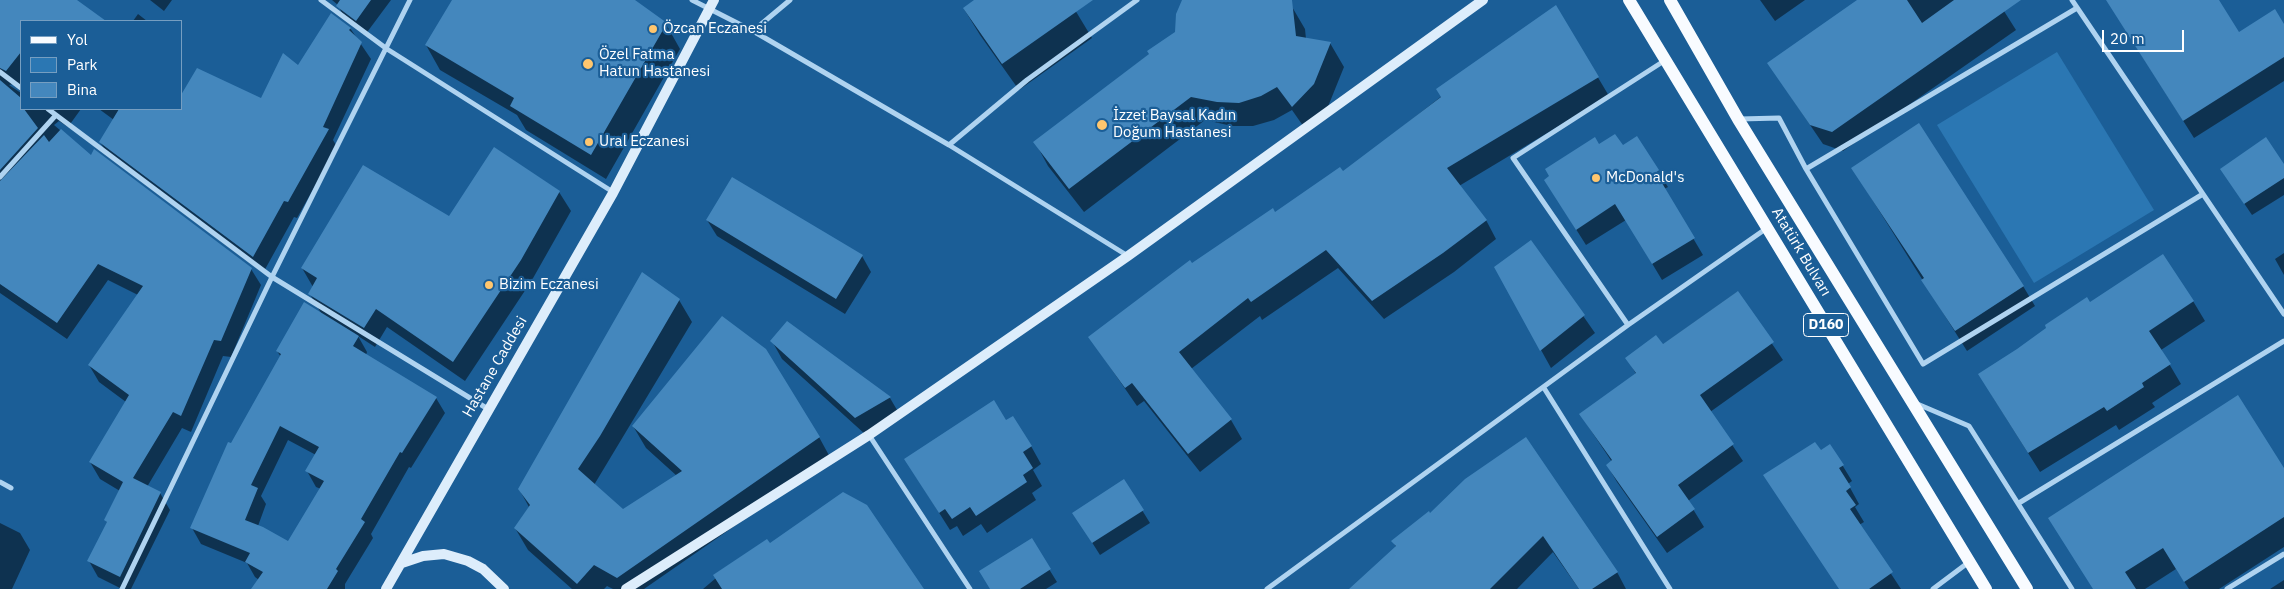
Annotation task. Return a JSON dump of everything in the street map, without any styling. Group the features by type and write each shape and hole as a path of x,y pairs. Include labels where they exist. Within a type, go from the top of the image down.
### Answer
{"main road":[{"name":"Hastane Caddesi","path":"386,589 613,193 714,0"},
{"path":"626,589 869,435 1128,256 1483,0"},
{"name":"Atatürk Bulvarı","path":"1629,0 1986,589"},
{"name":"Atatürk Bulvarı","path":"1670,0 1738,119 2027,589"},
{"path":"402,563 423,556 444,554 468,561 483,568 504,589"}],"street":[{"path":"321,0 387,49 613,193"},
{"path":"122,589 272,277 410,0"},
{"path":"692,0 708,10 753,31 949,145 1128,256"},
{"path":"753,31 790,0"},
{"path":"949,145 1027,80 1137,0"},
{"path":"2072,0 2284,314"},
{"path":"1806,169 2077,8"},
{"path":"1628,325 1512,158 1665,61"},
{"path":"0,72 20,87"},
{"path":"49,110 272,277 488,409"},
{"path":"0,177 56,115"},
{"path":"1738,119 1779,118 1806,169 1923,364 2203,194"},
{"path":"1267,589 1628,325 1768,228"},
{"path":"2019,503 2284,341"},
{"path":"1544,388 1670,589"},
{"path":"1911,401 1969,426 2072,589"},
{"path":"869,435 970,589"},
{"path":"0,482 10,488"},
{"path":"2227,589 2284,554"},
{"path":"1933,589 1969,562"}],"green space":[{"path":"2057,52 2154,210 2034,283 1937,125"}],"building":[{"path":"0,0 77,0 105,20 20,20 20,53 6,71 0,68"},
{"path":"340,0 371,0 356,21 336,6"},
{"name":"Özel Fatma Hatun Hastanesi","path":"452,0 635,0 667,23 591,155 510,106 514,98 425,45"},
{"path":"974,0 1093,0 1002,64 963,8"},
{"path":"1182,0 1292,0 1296,36 1331,42 1314,84 1292,107 1277,87 1261,96 1239,103 1217,102 1191,97 1069,189 1033,142 1149,54 1147,51 1175,32 1176,14"},
{"path":"1857,0 1907,0 1922,23 1954,0 2021,0 1832,132 1810,125 1767,63"},
{"path":"2106,0 2219,0 2239,32 2275,9 2284,24 2284,57 2183,121"},
{"path":"1556,5 1599,77 1447,168 1487,220 1443,253 1372,301 1326,250 1251,302 1248,298 1179,352 1232,419 1188,454 1132,383 1125,388 1088,337 1190,260 1192,263 1273,208 1275,212 1340,167 1343,171 1441,97 1436,89"},
{"path":"331,13 351,28 349,30 362,42 323,127 329,129 288,202 284,201 253,257 99,142 118,110 182,110 182,93 197,68 261,98 283,53 298,65"},
{"path":"0,80 20,97 20,110 25,110 38,128 0,170"},
{"path":"1919,123 2024,286 1955,331 1921,280 1924,278 1851,168"},
{"path":"61,129 91,155 94,149 252,268 221,341 214,340 181,416 173,412 133,478 161,492 120,577 87,561 107,522 104,520 123,482 89,462 129,395 88,365 143,286 98,264 57,323 0,284 0,181 44,135 49,142"},
{"path":"1615,134 1623,145 1637,136 1659,170 1656,173 1695,238 1652,264 1615,204 1576,230 1544,180 1549,176 1545,169 1595,137 1599,144"},
{"path":"2266,137 2284,164 2284,178 2244,204 2220,169"},
{"path":"494,147 560,191 521,260 453,362 376,309 364,328 308,294 317,278 301,268 363,165 449,216"},
{"path":"732,177 863,255 836,299 706,220"},
{"path":"1531,240 1585,315 1540,351 1494,267"},
{"path":"2163,254 2194,301 2149,331 2171,364 2142,383 2144,387 2107,411 2104,407 2028,453 1978,374 2017,349 2046,328 2045,325 2087,297 2090,302"},
{"path":"642,272 680,299 600,436 578,469 623,509 682,471 632,426 722,316 766,349 820,437 617,578 594,565 577,584 514,528 530,505 518,489"},
{"path":"1738,291 1774,342 1700,395 1734,444 1678,485 1695,509 1657,537 1606,465 1612,460 1579,414 1636,373 1625,358 1656,335 1663,344"},
{"path":"304,302 359,336 353,346 437,397 402,453 400,452 361,519 365,522 336,569 338,571 327,589 251,589 263,572 245,562 250,553 190,528 228,442 231,443 281,354 276,351","holes":["280,426 319,447 305,471 324,481 288,541 263,527 245,520 258,488 251,485"]},
{"path":"787,321 891,397 855,418 770,341"},
{"path":"2238,395 2284,468 2284,517 2184,582 2163,548 2125,572 2136,589 2093,589 2048,518"},
{"path":"994,400 1006,420 1013,416 1032,446 1023,452 1033,468 1023,475 1027,482 976,516 970,507 952,519 945,509 939,513 904,459"},
{"path":"1526,437 1618,572 1592,589 1579,589 1543,536 1490,589 1349,589 1396,546 1391,541 1429,511 1430,513 1465,479"},
{"path":"1815,442 1821,450 1830,444 1844,465 1839,468 1851,487 1846,491 1856,505 1850,509 1893,572 1869,589 1839,589 1763,475"},
{"path":"1124,479 1144,510 1092,543 1072,513"},
{"path":"843,492 867,505 924,589 722,589 713,575 767,539 770,543"},
{"path":"1032,538 1051,569 1020,589 990,589 979,571"}],"place":[{"name":"Özcan Eczanesi","path":"653,29"},
{"name":"Özel Fatma Hatun Hastanesi","path":"588,64"},
{"name":"İzzet Baysal Kadın Doğum Hastanesi","path":"1102,125"},
{"name":"Ural Eczanesi","path":"589,142"},
{"name":"McDonald's","path":"1596,178"},
{"name":"Bizim Eczanesi","path":"489,285"}]}
